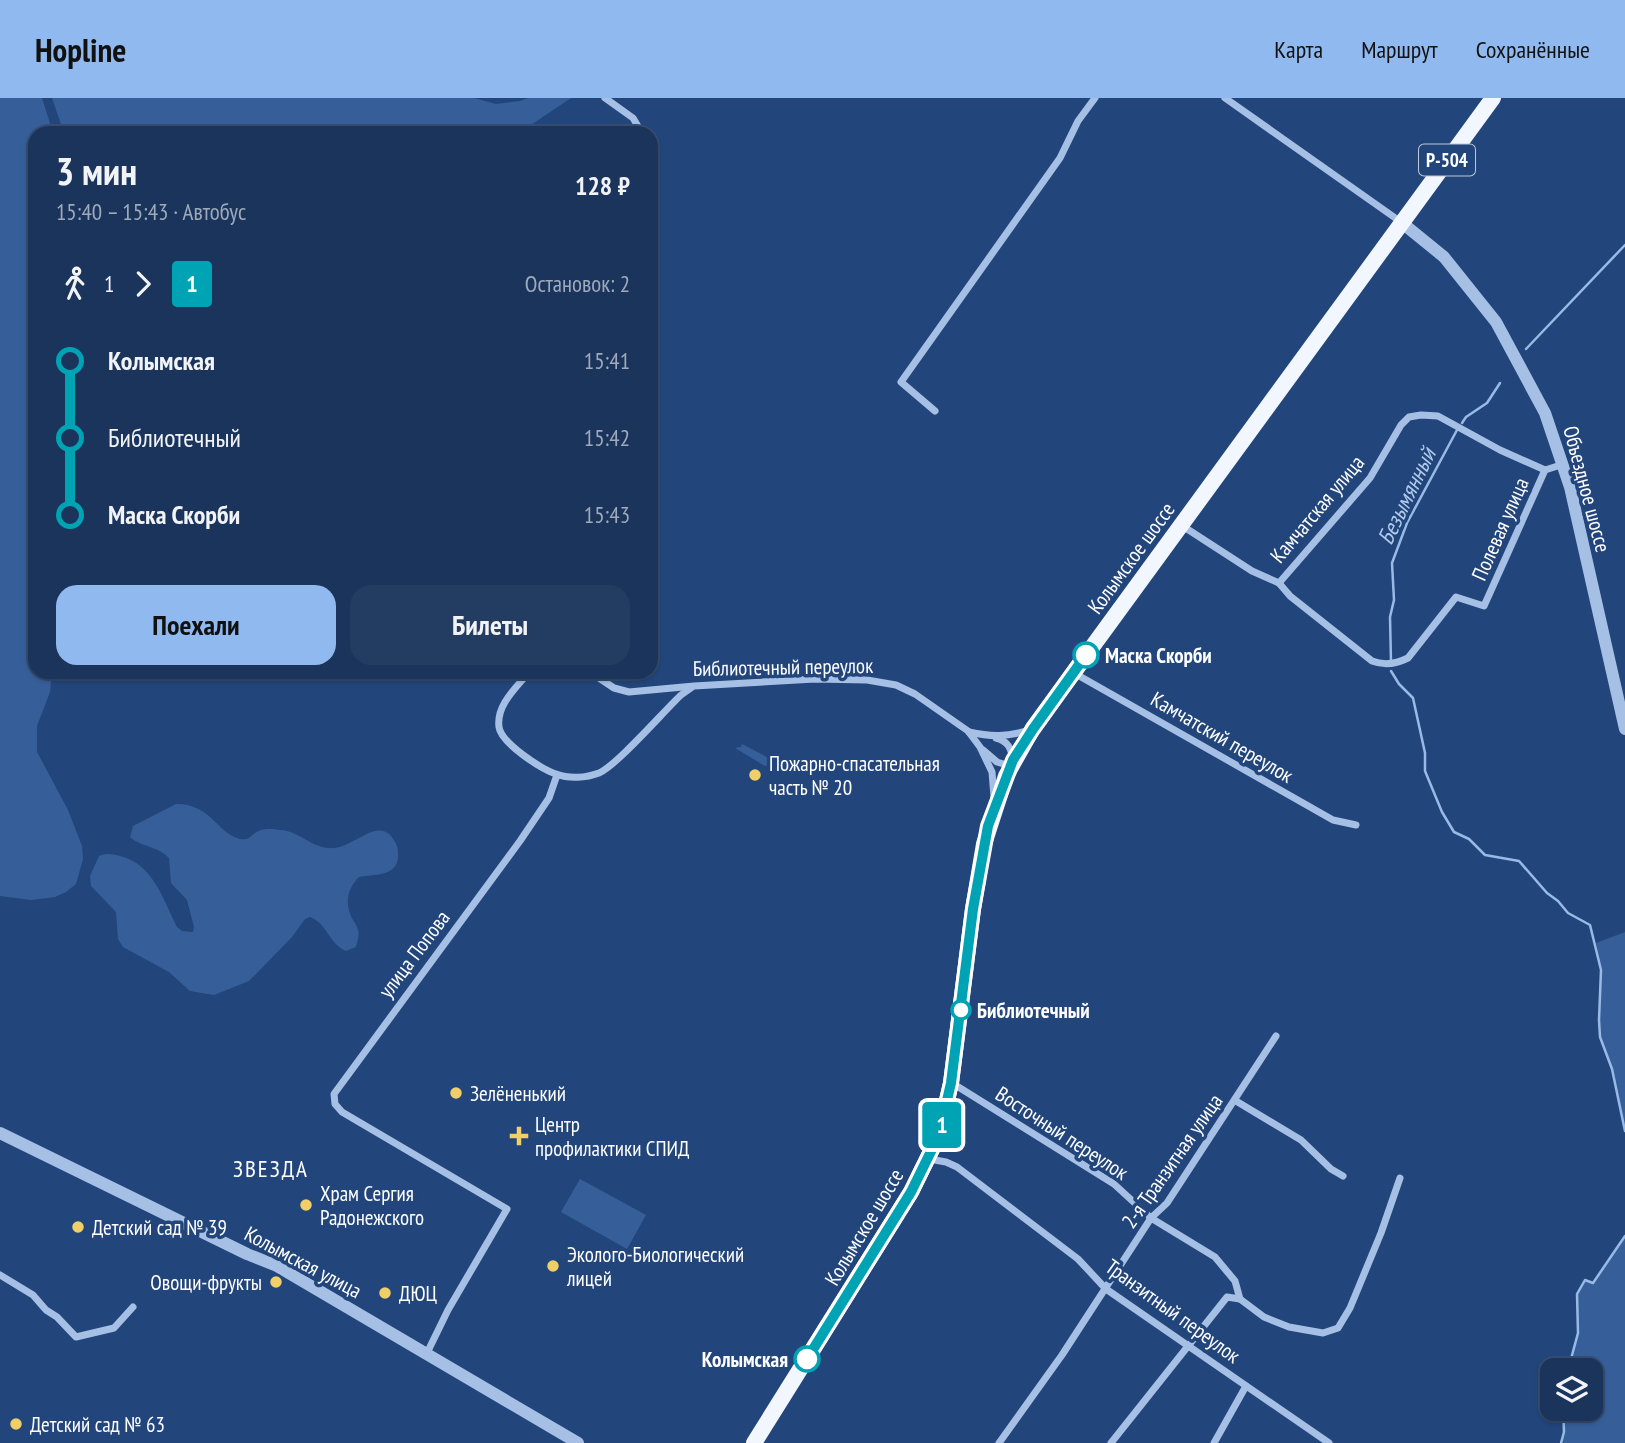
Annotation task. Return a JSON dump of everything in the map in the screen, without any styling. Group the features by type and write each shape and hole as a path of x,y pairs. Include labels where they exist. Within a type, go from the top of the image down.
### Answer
{"highway":[{"name":"Р-504","path":"1401,222 1493,98"},
{"name":"Колымское шоссе","path":"754,1443 905,1202 929,1159 943,1123 984,844 995,805 1012,763 1033,729 1401,222"}],"street":[{"path":"605,98 633,118 638,126"},
{"path":"936,411 901,382 1060,158 1079,121 1096,98"},
{"path":"1225,98 1401,222"},
{"name":"Объездное шоссе","path":"1401,222 1444,257 1496,322 1536,393 1564,464 1625,729"},
{"name":"Камчатская улица","path":"1181,525 1252,571 1279,583 1370,478 1401,425 1409,417 1421,415 1438,416 1500,450 1545,470"},
{"name":"Полевая улица","path":"1279,583 1290,596 1371,661 1379,664 1399,663 1408,658 1456,597 1484,606 1545,470 1564,464"},
{"name":"Камчатский переулок","path":"1074,672 1333,820 1356,825"},
{"path":"524,679 508,697 500,714 499,727 503,739 557,775 583,778 601,772 681,695 694,686"},
{"name":"Библиотечный переулок","path":"600,679 614,688 629,692 814,679 883,682 915,694 968,731 980,747 992,772 995,805"},
{"name":"Библиотечный переулок","path":"968,731 990,736 1014,735 1033,729"},
{"path":"980,747 997,762 1012,763 1011,749 1004,740 990,736"},
{"name":"улица Попова","path":"427,1353 448,1310 507,1209 342,1112 335,1104 334,1094 513,852 549,798 557,775"},
{"name":"2-я Транзитная улица","path":"999,1443 1062,1355 1151,1218 1167,1203 1276,1036"},
{"name":"Восточный переулок","path":"951,1083 1114,1184 1151,1218 1215,1257 1235,1281 1240,1299"},
{"path":"1236,1101 1301,1140 1331,1169 1343,1175"},
{"name":"Колымская улица","path":"0,1133 247,1254 277,1266 578,1443"},
{"name":"Транзитный переулок","path":"929,1159 957,1167 1077,1259 1106,1289 1329,1443"},
{"path":"1111,1443 1227,1297 1240,1299 1264,1317 1289,1327 1323,1333 1338,1328 1350,1308 1381,1233 1400,1178"},
{"path":"0,1275 33,1295 76,1337 114,1328 133,1307"},
{"path":"1214,1443 1246,1386"}],"shaded area":[{"path":"0,98 42,98 51,126 28,126 28,679 51,679 50,692 37,726 37,752 68,810 82,846 83,859 76,884 55,897 31,900 0,896"},
{"path":"52,98 474,98 496,104 528,98 571,98 529,126 62,126"},
{"path":"742,744 780,764 765,766 735,748 741,747"},
{"path":"176,804 188,805 206,813 225,831 240,839 248,838 261,830 275,829 287,831 320,846 335,848 375,831 389,834 398,849 397,863 389,871 359,877 349,892 348,908 359,932 356,947 346,951 340,948 320,924 310,917 305,919 292,937 249,981 214,995 190,991 169,972 123,947 118,939 116,912 91,886 90,876 99,856 104,854 120,856 141,867 162,894 177,927 182,931 193,932 187,900 171,883 169,858 130,837 133,826"},
{"path":"1625,932 1625,1131 1612,1069 1600,1037 1601,970 1596,943"},
{"path":"580,1179 646,1215 627,1249 561,1212"},
{"path":"1625,1236 1625,1443 1561,1443 1564,1421 1603,1421 1603,1358 1571,1358 1578,1333 1577,1294 1585,1280 1593,1282"}],"waterway":[{"name":"Безымянный","path":"1526,349 1625,245"},
{"name":"Безымянный","path":"1462,423 1466,417 1487,403 1500,383"},
{"name":"Безымянный","path":"1391,662 1390,617 1394,600 1392,563 1407,523 1457,430"},
{"name":"Безымянный","path":"1391,671 1413,698 1425,753 1425,771 1442,812 1454,832 1469,839 1485,855 1519,861 1568,913 1590,925 1601,970 1600,1037 1612,1069 1625,1131"},
{"name":"Безымянный","path":"1571,1358 1578,1333 1577,1294 1585,1280 1593,1283 1625,1236"},
{"name":"Безымянный","path":"1561,1443 1564,1421"}],"bus line":[{"name":"1","path":"807,1359 911,1192 939,1135 951,1083 979,864 988,826 1013,760 1086,655"}],"place":[{"name":"Маска Скорби","path":"1086,655"},
{"name":"Пожарно-спасательная часть № 20","path":"755,775"},
{"name":"Библиотечный","path":"961,1010"},
{"name":"Зелёненький","path":"456,1093"},
{"name":"Центр профилактики СПИД","path":"519,1136"},
{"name":"Храм Сергия Радонежского","path":"306,1205"},
{"name":"Детский сад № 39","path":"78,1227"},
{"name":"Эколого-Биологический лицей","path":"553,1266"},
{"name":"Овощи-фрукты","path":"276,1282"},
{"name":"ДЮЦ","path":"385,1293"},
{"name":"Колымская","path":"807,1359"},
{"name":"Детский сад № 63","path":"16,1424"}],"district":[{"name":"ЗВЕЗДА","path":"271,1168"}]}
